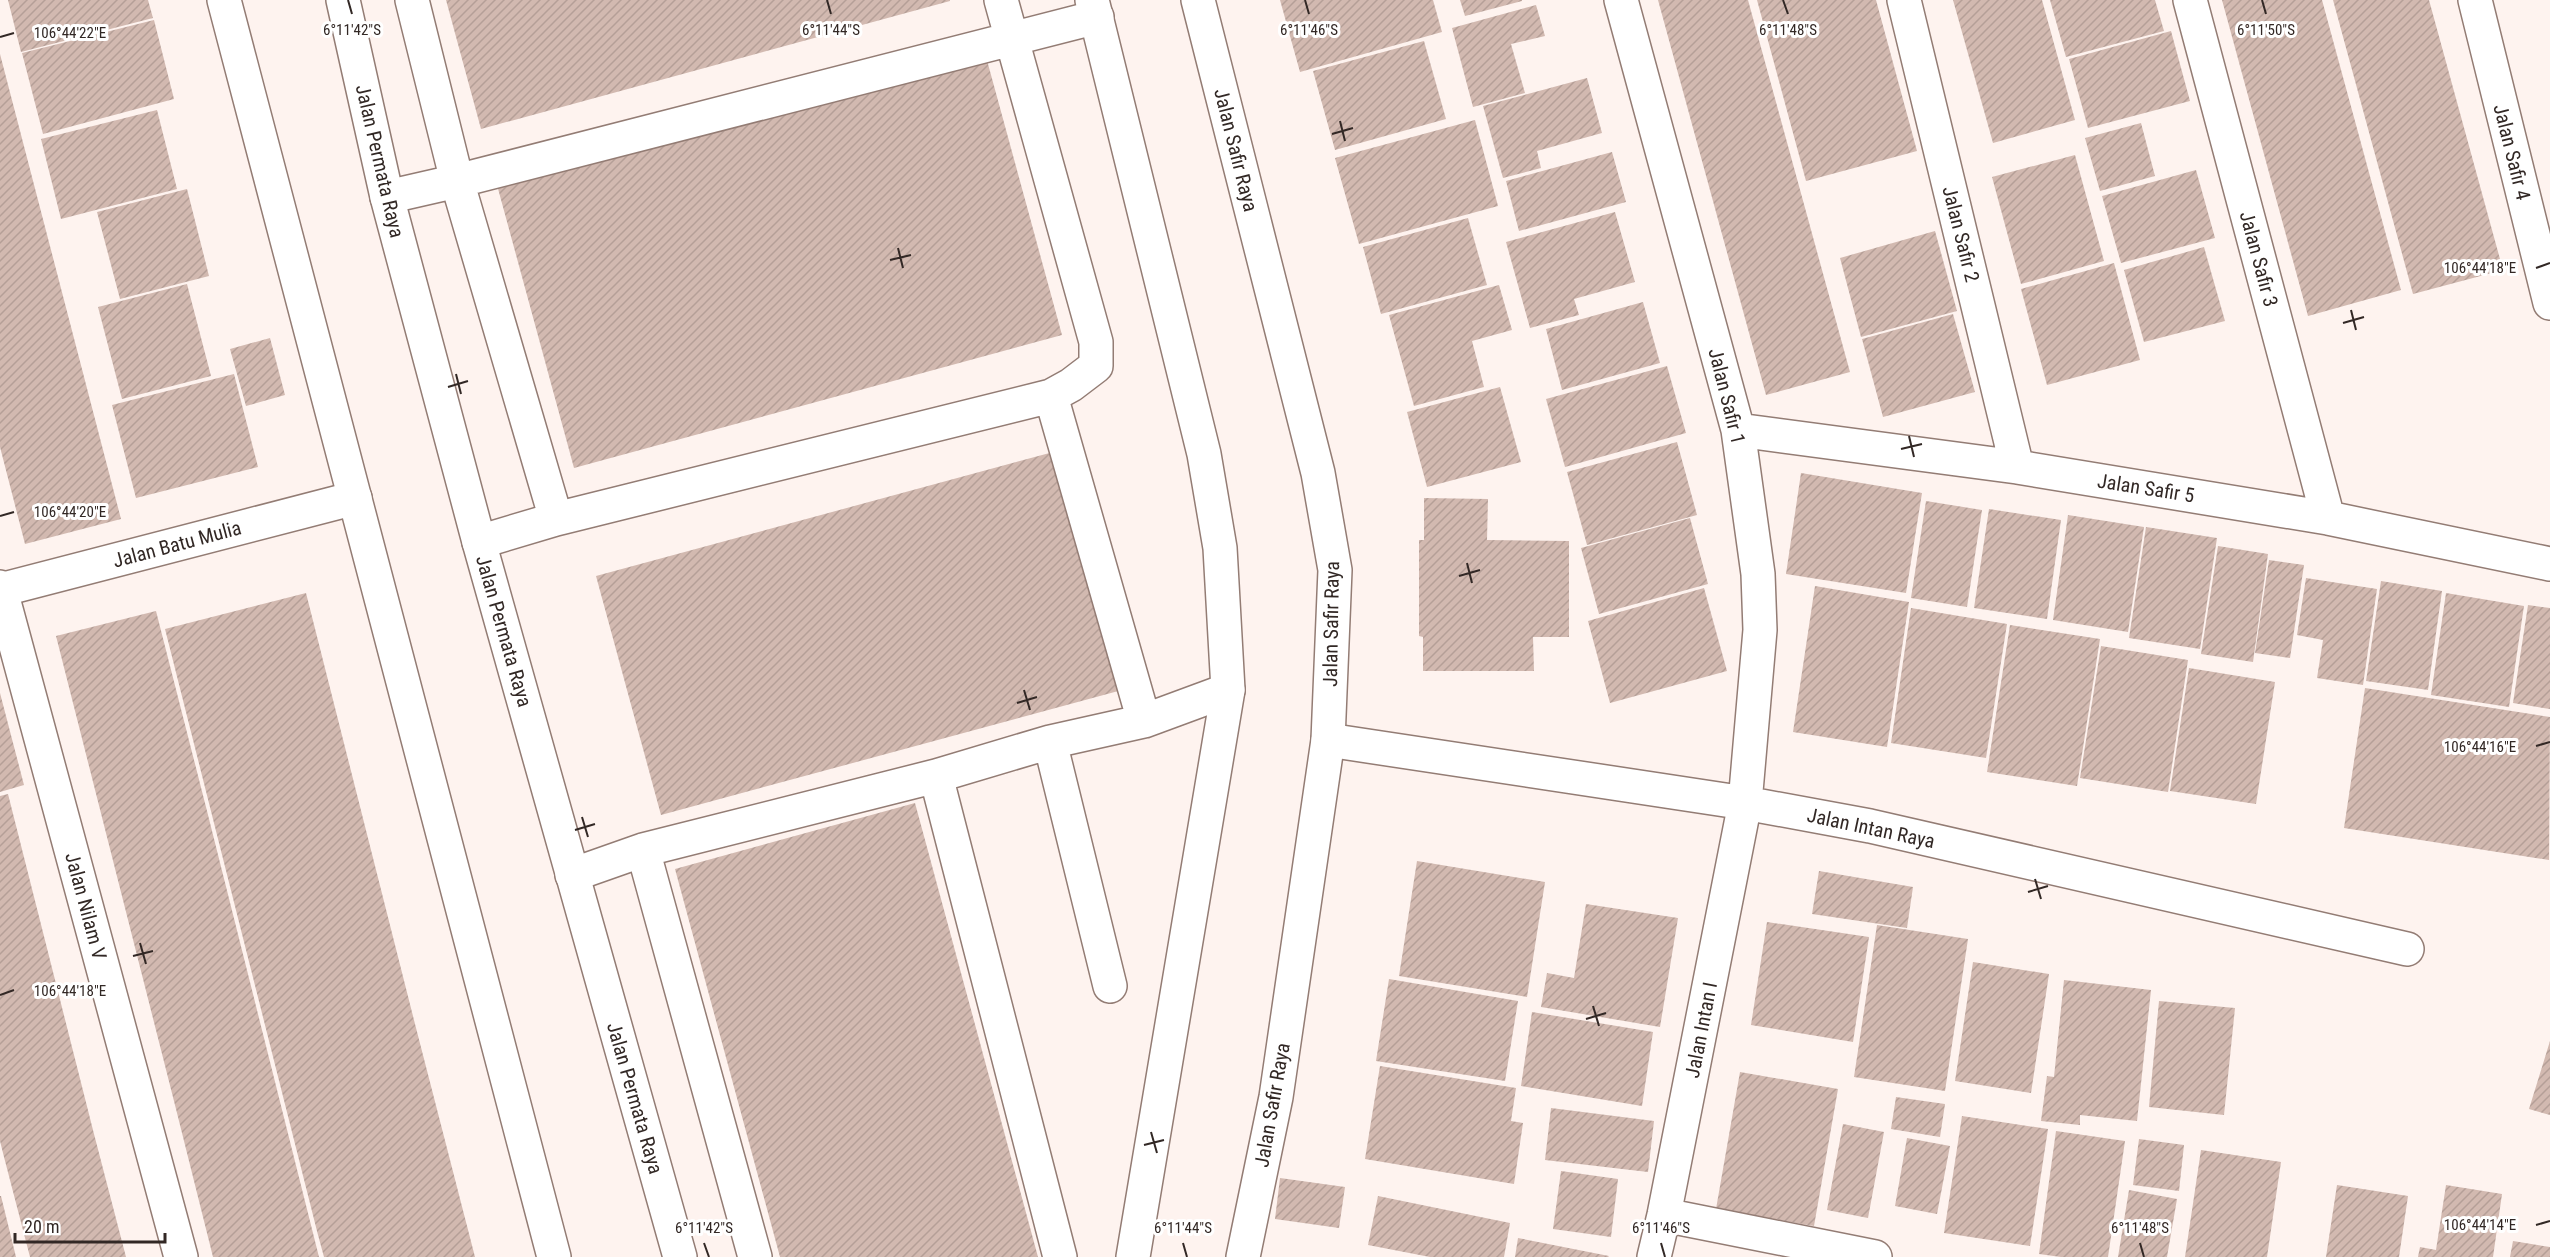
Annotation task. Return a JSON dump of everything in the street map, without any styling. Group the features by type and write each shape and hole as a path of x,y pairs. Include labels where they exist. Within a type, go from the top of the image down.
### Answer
{"street":[{"path":"224,0 554,1257"},
{"name":"Jalan Permata Raya","path":"343,0 387,197 479,542 680,1257"},
{"path":"412,0 457,181 556,519"},
{"path":"479,542 556,519 1051,396 1071,385 1096,366 1096,342 1002,0"},
{"name":"Jalan Safir Raya","path":"1198,0 1320,484 1335,570 1329,740 1276,1097 1243,1257"},
{"name":"Jalan Safir 1","path":"1621,0 1738,430 1758,574 1760,630 1744,803"},
{"name":"Jalan Safir 2","path":"1904,0 2017,467"},
{"name":"Jalan Safir 3","path":"2190,0 2328,518"},
{"name":"Jalan Safir 4","path":"2475,0 2550,303"},
{"path":"387,197 1012,39 1095,8 1203,454 1220,548 1228,690 1134,1257"},
{"path":"1051,396 1144,721"},
{"name":"Jalan Safir 5","path":"1738,430 2017,467 2328,518 2550,564"},
{"name":"Jalan Batu Mulia","path":"0,589 355,498"},
{"name":"Jalan Nilam V","path":"0,589 181,1257"},
{"path":"572,875 643,850 936,776 1050,742 1144,721 1228,690"},
{"name":"Jalan Intan Raya","path":"1329,740 1744,803 1870,826 2407,949"},
{"path":"1050,742 1110,986"},
{"path":"936,776 1060,1257"},
{"name":"Jalan Intan I","path":"1654,1257 1665,1215 1744,803"},
{"path":"643,850 755,1257"},
{"path":"1665,1215 1823,1251 1875,1257"}],"building":[{"path":"8,0 148,0 153,18 21,52"},
{"path":"446,0 950,0 950,1 481,129"},
{"path":"1280,0 1433,0 1442,32 1300,72"},
{"path":"1460,0 1522,0 1522,1 1465,16"},
{"path":"1658,0 1748,0 1850,372 1766,395"},
{"path":"1757,0 1876,0 1917,151 1806,181"},
{"path":"1953,0 2042,0 2075,120 1993,143"},
{"path":"2050,0 2155,0 2164,31 2066,57"},
{"path":"2222,0 2322,0 2401,290 2308,316"},
{"path":"2333,0 2429,0 2503,270 2413,294"},
{"path":"1536,5 1545,36 1511,44 1525,93 1473,107 1452,28"},
{"path":"154,20 174,99 43,134 22,53"},
{"path":"2171,31 2190,101 2088,128 2069,59"},
{"path":"1424,41 1446,119 1335,150 1313,71"},
{"path":"985,53 1062,335 574,468 497,185"},
{"path":"0,54 121,519 25,544 0,447"},
{"path":"1587,78 1602,133 1537,151 1541,168 1503,178 1483,106"},
{"path":"157,110 177,189 61,219 41,139"},
{"path":"1475,120 1498,206 1359,244 1335,158"},
{"path":"2141,123 2155,176 2100,191 2085,138"},
{"path":"1612,152 1626,202 1519,231 1506,181"},
{"path":"2075,155 2104,261 2021,284 1992,177"},
{"path":"2196,170 2215,238 2121,263 2102,196"},
{"path":"187,189 209,276 120,299 97,212"},
{"path":"1615,212 1635,282 1574,299 1579,315 1530,328 1506,242"},
{"path":"1468,218 1487,285 1381,314 1363,247"},
{"path":"1935,231 1957,311 1861,337 1840,258"},
{"path":"2204,247 2225,321 2144,342 2124,270"},
{"path":"2114,263 2140,360 2047,385 2021,289"},
{"path":"187,284 211,376 122,399 98,307"},
{"path":"1499,285 1512,330 1472,341 1484,387 1414,406 1389,315"},
{"path":"1643,302 1660,363 1562,390 1546,329"},
{"path":"1953,314 1975,392 1883,417 1862,339"},
{"path":"270,338 285,395 246,406 230,349"},
{"path":"1667,366 1686,433 1565,467 1546,399"},
{"path":"234,374 258,467 136,498 112,405"},
{"path":"1500,387 1521,462 1427,487 1407,412"},
{"path":"1677,442 1697,515 1587,545 1567,472"},
{"path":"1057,451 1122,690 661,815 596,576"},
{"path":"1801,473 1922,493 1906,593 1786,574"},
{"path":"1424,498 1488,499 1487,540 1569,541 1569,637 1533,637 1534,671 1423,671 1423,637 1419,636 1419,540 1424,540"},
{"path":"1926,501 1982,510 1967,607 1911,598"},
{"path":"1989,509 2061,520 2047,619 1974,608"},
{"path":"2068,515 2144,527 2128,632 2053,620"},
{"path":"1690,518 1708,584 1599,614 1581,548"},
{"path":"2146,527 2217,538 2200,649 2129,638"},
{"path":"2218,546 2268,554 2253,662 2201,654"},
{"path":"2269,560 2304,565 2290,658 2255,653"},
{"path":"2306,578 2377,589 2363,685 2317,678 2323,640 2297,635"},
{"path":"2381,581 2442,591 2428,690 2366,681"},
{"path":"1815,586 1909,602 1887,747 1793,732"},
{"path":"1704,588 1727,671 1610,703 1588,621"},
{"path":"306,593 475,1257 324,1257 318,1235 165,629"},
{"path":"2446,593 2524,606 2509,707 2431,695"},
{"path":"2528,605 2550,608 2550,709 2513,703"},
{"path":"1911,608 2007,624 1986,758 1891,743"},
{"path":"156,611 319,1257 213,1257 56,636"},
{"path":"2010,625 2100,639 2077,786 1987,772"},
{"path":"2101,646 2188,660 2168,792 2080,778"},
{"path":"2189,668 2275,682 2256,804 2170,791"},
{"path":"2365,688 2550,717 2549,860 2344,828"},
{"path":"0,693 24,785 0,792"},
{"path":"8,794 126,1257 30,1257 4,1157 0,1141 0,796"},
{"path":"915,803 1038,1257 780,1257 675,869"},
{"path":"1417,861 1545,882 1527,997 1399,976"},
{"path":"1819,871 1913,887 1907,928 1812,914"},
{"path":"1586,904 1678,918 1660,1027 1541,1007 1547,973 1574,978"},
{"path":"1767,922 1869,937 1853,1042 1751,1025"},
{"path":"1877,925 1968,939 1945,1091 1854,1077"},
{"path":"1973,962 2049,974 2031,1093 1955,1081"},
{"path":"1389,979 1518,1001 1505,1081 1376,1061"},
{"path":"2064,980 2151,990 2137,1121 2080,1115 2080,1125 2041,1121 2047,1076 2054,1077"},
{"path":"2159,1001 2235,1008 2224,1115 2149,1107"},
{"path":"1532,1012 1653,1032 1642,1106 1521,1086"},
{"path":"2550,1041 2550,1115 2529,1109"},
{"path":"1380,1066 1516,1088 1511,1121 1523,1123 1514,1184 1365,1159"},
{"path":"1740,1072 1838,1089 1814,1226 1716,1209"},
{"path":"1896,1097 1945,1104 1940,1137 1891,1129"},
{"path":"1551,1108 1654,1121 1648,1172 1545,1160"},
{"path":"1962,1116 2048,1129 2030,1246 1944,1233"},
{"path":"1843,1124 1884,1132 1868,1218 1827,1210"},
{"path":"2056,1131 2125,1141 2108,1257 2061,1257 2039,1254"},
{"path":"1907,1138 1950,1146 1937,1214 1895,1206"},
{"path":"2139,1139 2184,1145 2179,1191 2133,1185"},
{"path":"2201,1150 2281,1162 2267,1257 2185,1257"},
{"path":"1561,1171 1618,1179 1611,1237 1553,1229"},
{"path":"1280,1178 1345,1187 1339,1228 1275,1219"},
{"path":"2337,1185 2408,1196 2399,1257 2326,1257"},
{"path":"2446,1185 2502,1194 2493,1257 2418,1257 2420,1247 2436,1250"},
{"path":"2129,1190 2177,1199 2167,1257 2118,1257"},
{"path":"1,1196 16,1257 0,1257"},
{"path":"1378,1196 1510,1223 1504,1257 1430,1257 1368,1245"},
{"path":"1518,1238 1609,1256 1515,1257"},
{"path":"2513,1241 2550,1247 2550,1257 2510,1257"}]}
